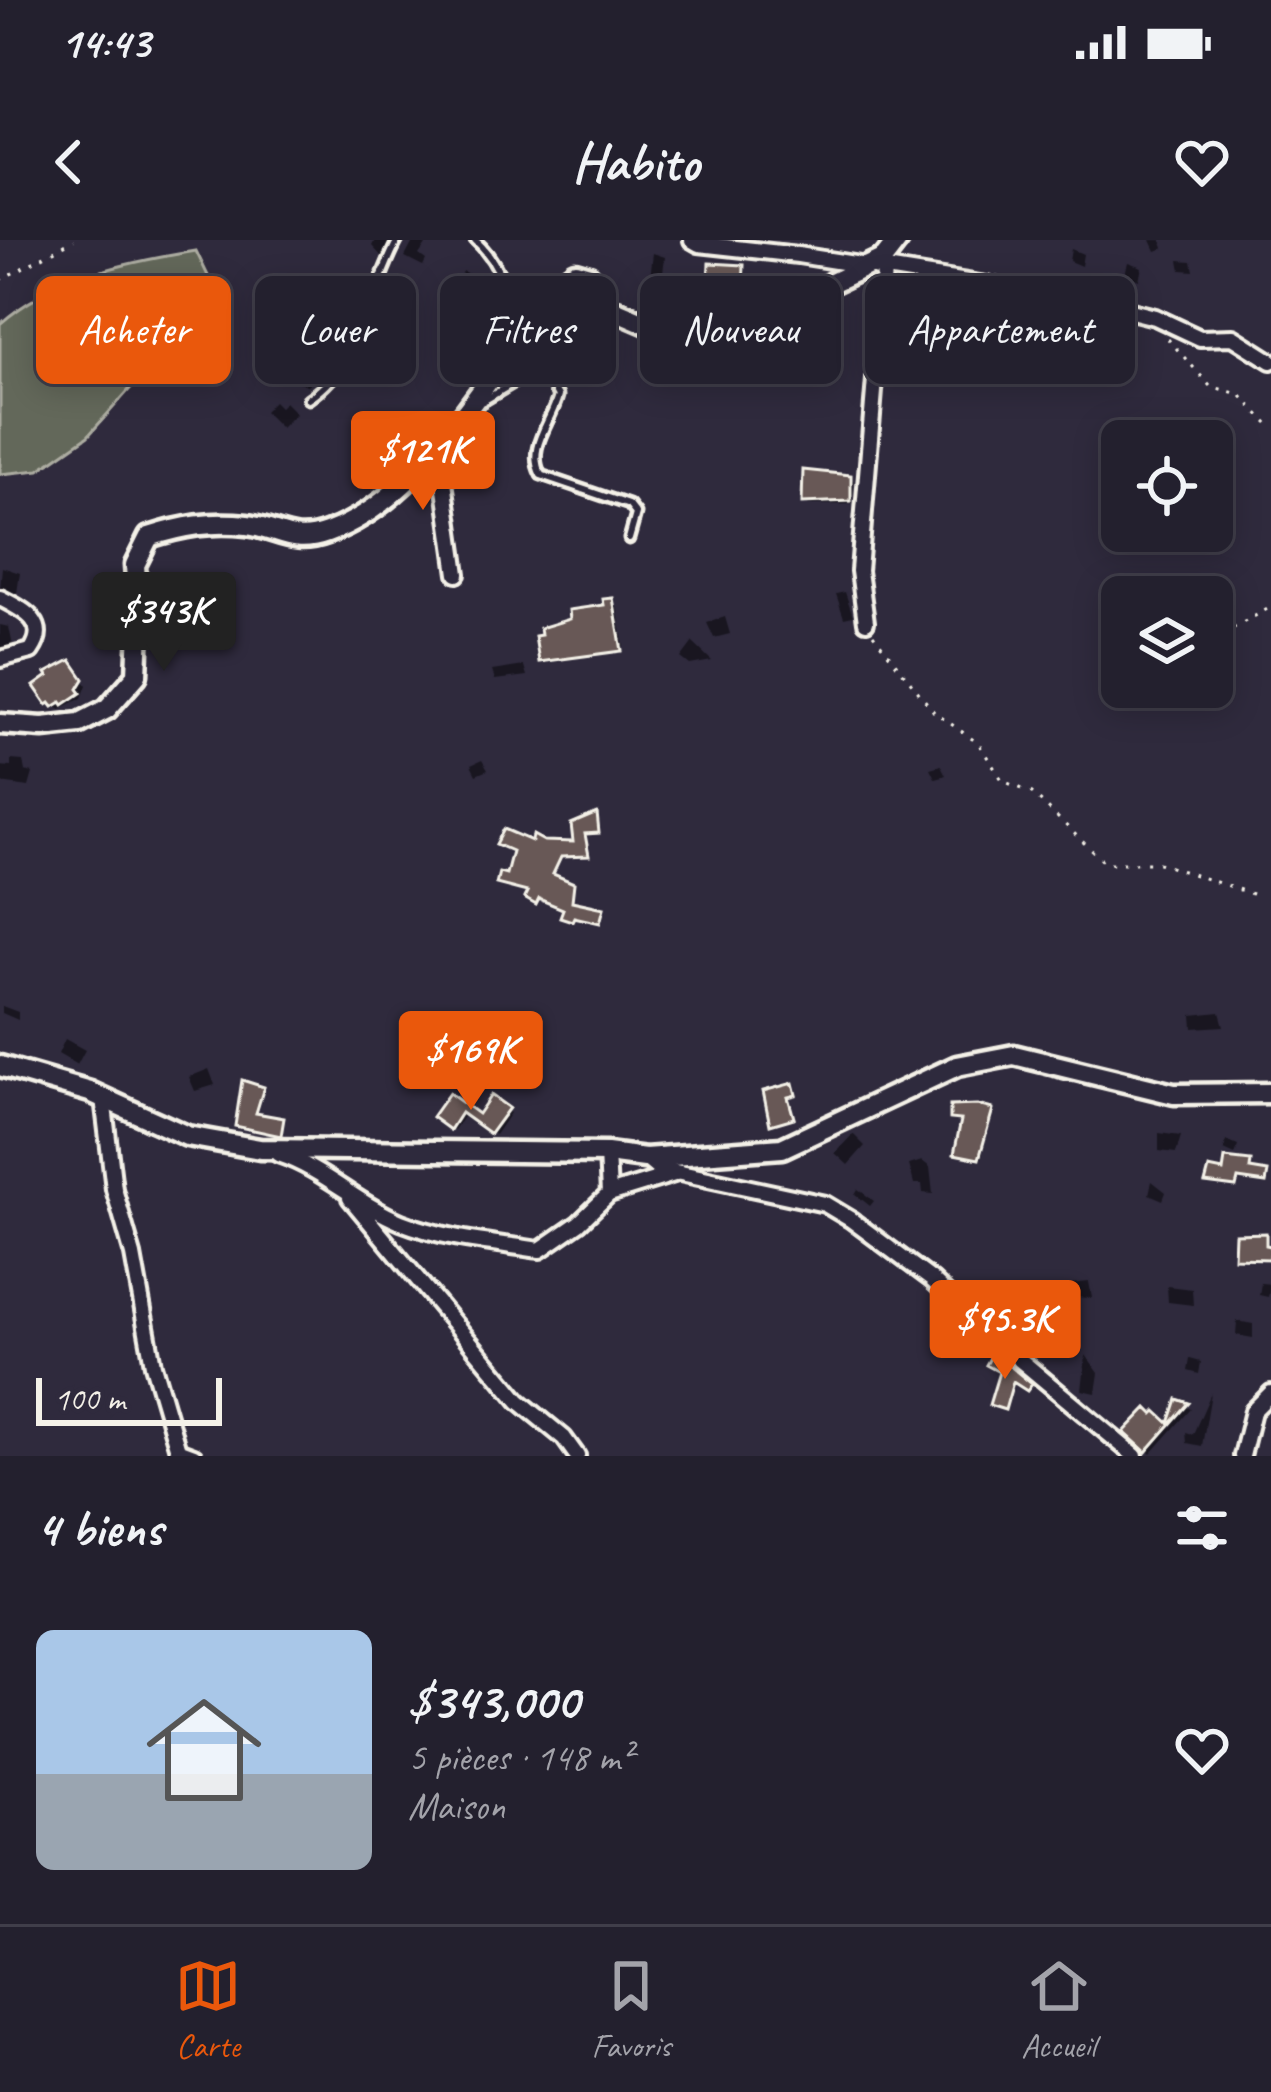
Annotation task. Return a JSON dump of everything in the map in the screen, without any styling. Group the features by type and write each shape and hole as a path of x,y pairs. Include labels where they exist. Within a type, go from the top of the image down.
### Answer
{"street":[{"path":"692,240 1012,288 1147,316 1200,338 1233,338 1271,361"},
{"path":"616,311 652,326 702,332 754,320 874,269 898,240"},
{"path":"866,622 859,572 874,269"},
{"path":"0,724 80,723 107,709 137,675 140,628 135,566 149,537 195,523 253,526 290,539 320,536 357,521 439,446 487,384"},
{"path":"439,446 457,574"},
{"path":"0,598 31,614 38,626 38,641 31,651 0,659"},
{"path":"260,1149 607,1153 645,1158 782,1148 957,1066 995,1056 1014,1055 1174,1094 1271,1093"},
{"path":"0,1066 103,1098 187,1136 260,1149 308,1164 401,1222 540,1250 579,1223 608,1194 679,1173"},
{"path":"103,1098 114,1189 133,1255 153,1365 178,1450 194,1456"},
{"path":"607,1153 608,1194"},
{"path":"645,1158 657,1168 825,1204 850,1219 932,1280 1135,1456"},
{"path":"343,1189 519,1401 577,1456"},
{"path":"1242,1456 1253,1411 1271,1393"}],"lane":[{"path":"308,399 326,387 351,356 382,269 398,240"},
{"path":"475,240 502,276"},
{"path":"810,258 811,240"},
{"path":"465,413 530,373 550,380 558,396 534,463 541,475 629,505 637,514 628,539"}],"path":[{"path":"0,280 74,240"},
{"path":"1147,316 1210,386 1239,394 1271,427"},
{"path":"1233,628 1271,607"},
{"path":"866,622 934,712 978,743 1003,781 1032,793 1105,863 1159,863 1258,896"}],"green space":[{"path":"196,251 208,276 86,276"},
{"path":"36,298 36,384 134,384 88,436 39,470 0,474 0,324"}],"building":[{"path":"709,263 744,265 744,276 708,276"},
{"path":"803,470 851,475 851,501 802,503"},
{"path":"613,598 622,651 539,662 535,636 541,635 540,628 570,619 569,610 604,605 603,599"},
{"path":"71,660 84,679 78,689 81,693 63,705 47,705 34,686 46,673"},
{"path":"597,813 599,833 585,834 589,856 561,857 553,874 574,883 572,901 604,908 600,923 560,917 563,909 539,899 536,905 524,898 527,892 496,884 499,872 506,874 512,851 496,844 504,829 532,841 533,835 544,841 573,842 571,824"},
{"path":"242,1080 264,1087 256,1113 284,1118 281,1136 235,1126"},
{"path":"793,1083 796,1095 788,1097 794,1118 770,1125 763,1091"},
{"path":"449,1093 478,1114 491,1095 509,1108 490,1134 461,1113 450,1130 432,1117"},
{"path":"950,1106 993,1109 979,1159 954,1154 961,1120 950,1119"},
{"path":"1225,1158 1251,1161 1250,1169 1268,1172 1266,1183 1238,1179 1236,1187 1205,1183 1209,1168 1223,1171"},
{"path":"1266,1233 1270,1259 1234,1258 1235,1234"},
{"path":"993,1352 1032,1384 1027,1391 1013,1382 1005,1410 989,1405 999,1372 986,1365"},
{"path":"1177,1399 1189,1403 1146,1452 1124,1432 1147,1408 1169,1423"}]}
